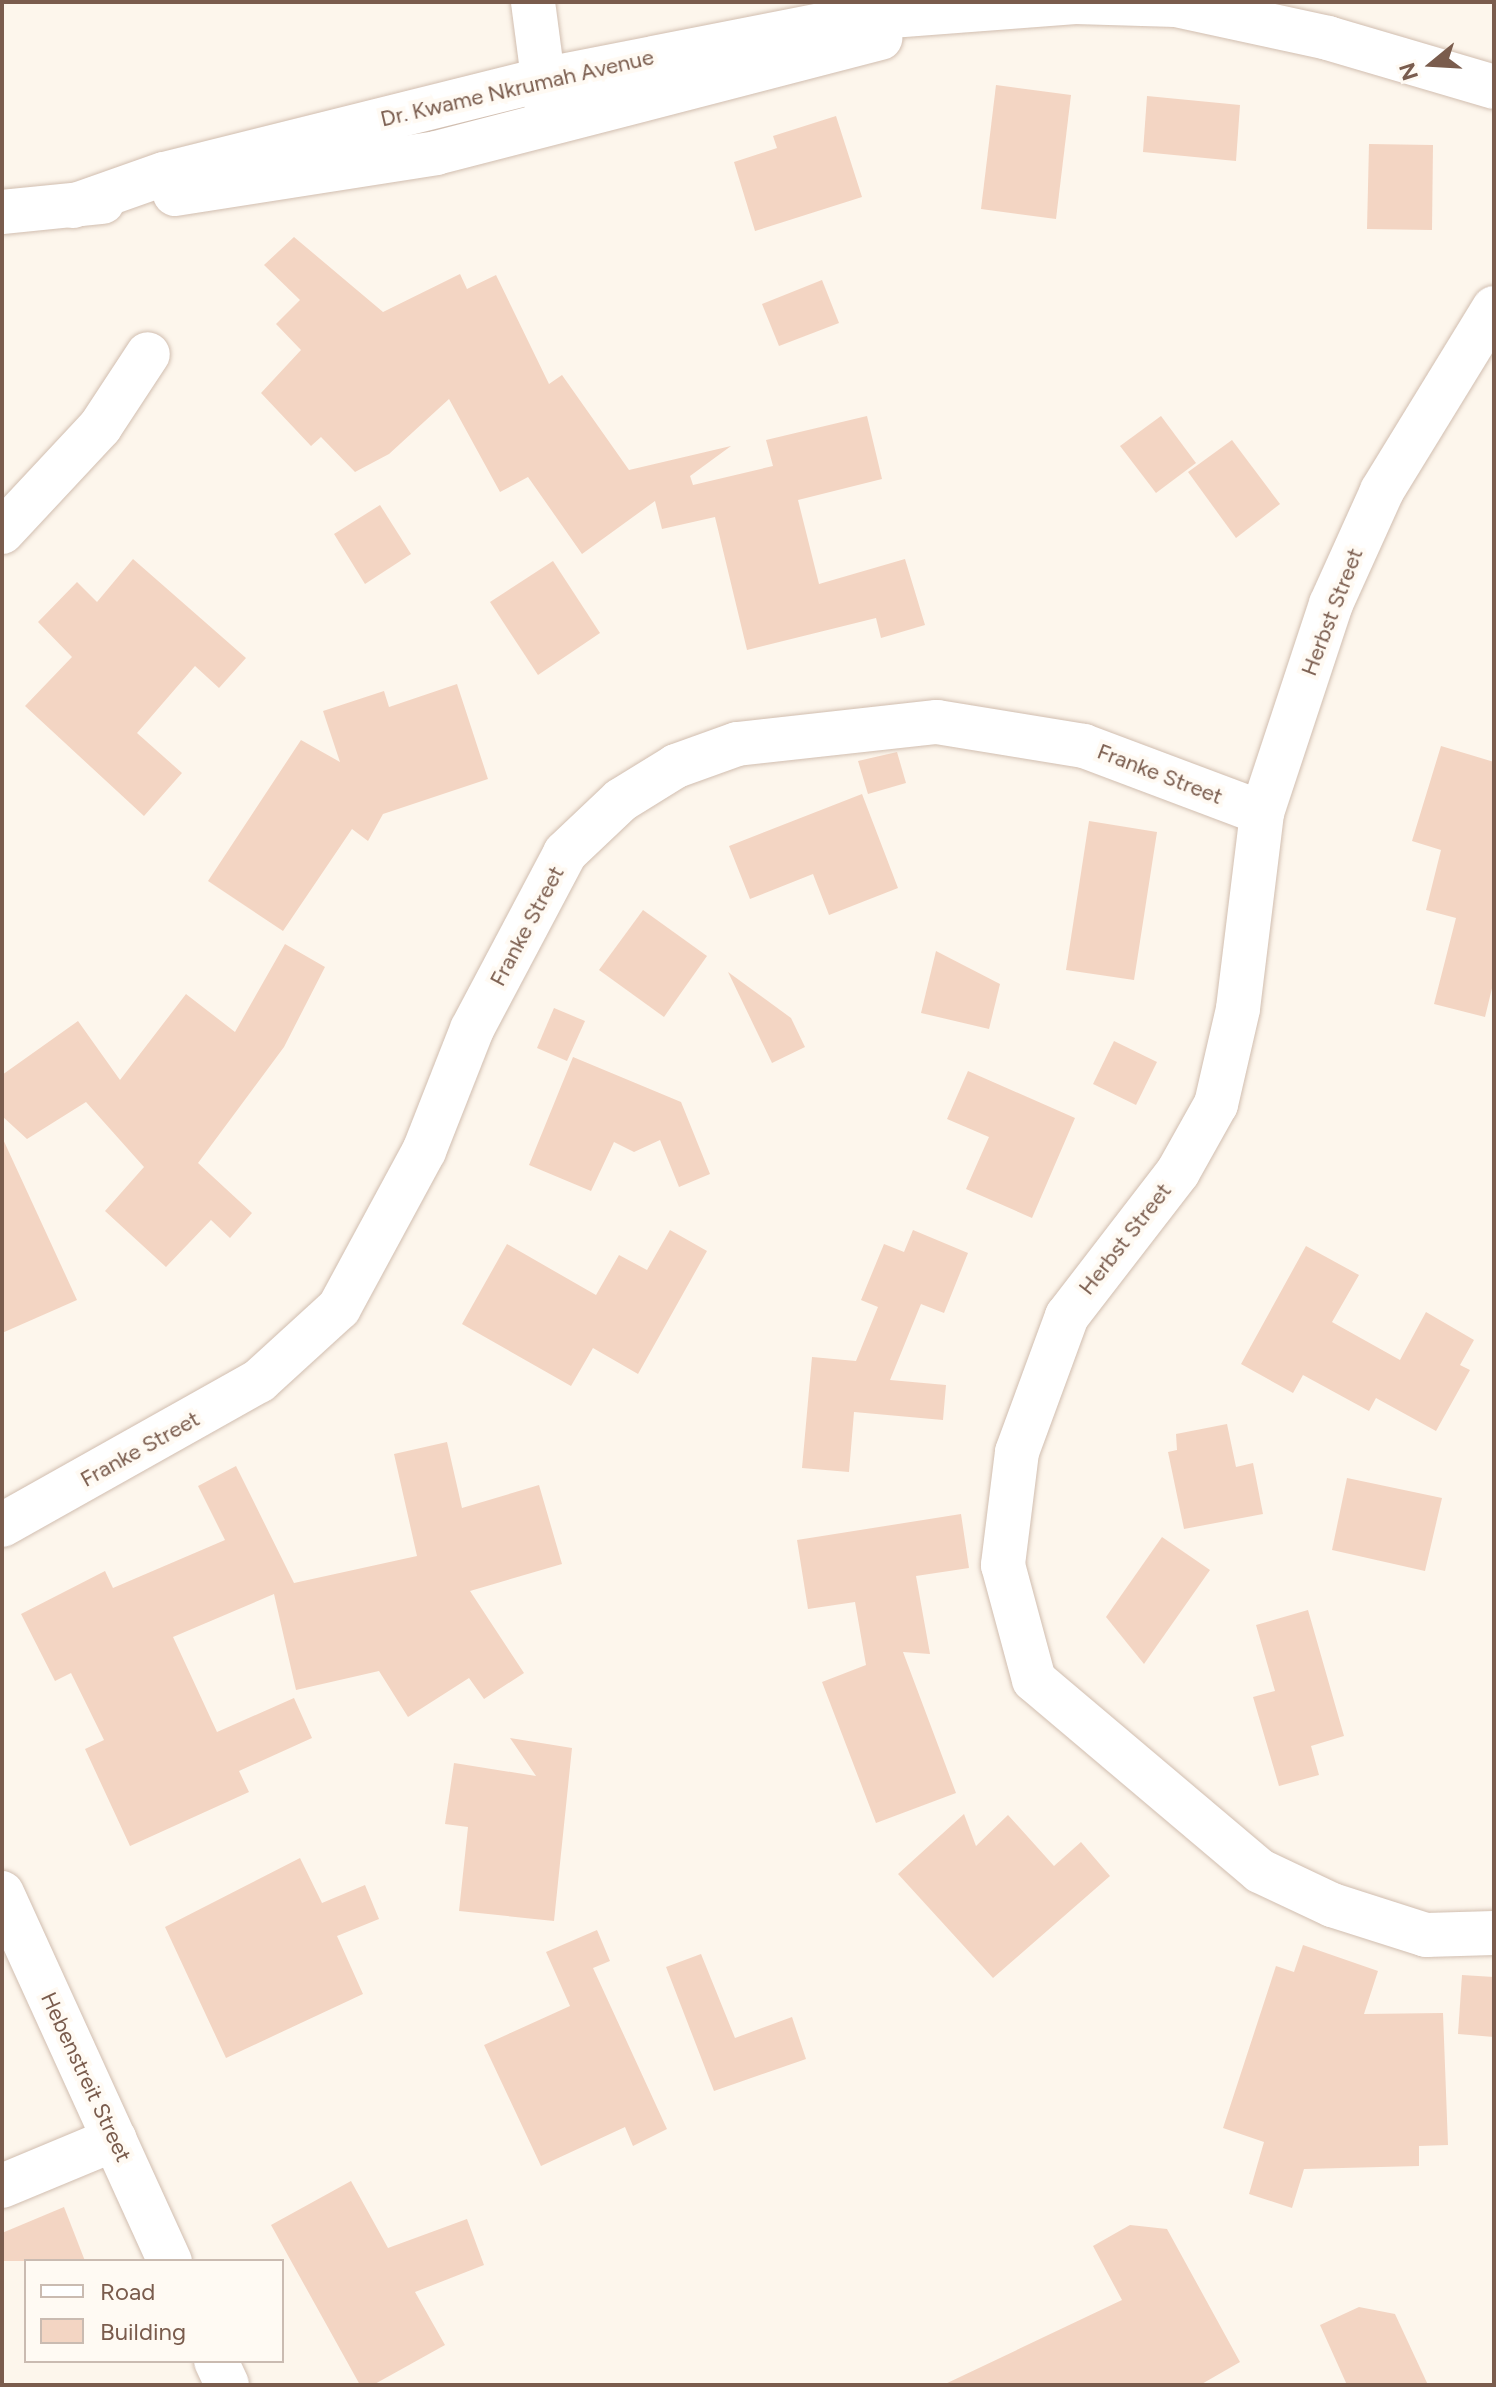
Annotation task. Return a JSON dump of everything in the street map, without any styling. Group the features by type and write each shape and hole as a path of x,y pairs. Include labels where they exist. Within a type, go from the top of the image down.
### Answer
{"street":[{"path":"533,2 541,80 550,127"},
{"name":"Dr. Kwame Nkrumah Avenue","path":"73,206 164,174 541,80 744,37 969,10 1176,5 1328,38 1494,87"},
{"name":"Dr. Kwame Nkrumah Avenue","path":"2,212 294,181 550,127 969,10"},
{"name":"Herbst Street","path":"1494,308 1382,491 1331,604 1262,813 1238,1009 1216,1104 1178,1172 1067,1316 1017,1452 1003,1565 1034,1680 1238,1854 1332,1905 1426,1935 1494,1933"},
{"path":"2,532 100,427 148,354"},
{"name":"Franke Street","path":"2,1525 259,1381 339,1308 424,1151 472,1029 565,853 621,800 676,766 737,744 937,722 1084,746 1262,813"},
{"name":"Hebenstreit Street","path":"2,1893 169,2259"},
{"path":"2,2186 115,2139"},
{"path":"217,2363 227,2385"}],"building":[{"path":"996,85 1071,95 1056,219 981,209"},
{"path":"1147,96 1240,105 1236,161 1143,152"},
{"path":"836,116 862,197 755,231 734,162 777,148 773,136"},
{"path":"1369,144 1433,145 1432,230 1367,229"},
{"path":"294,237 383,312 460,274 467,289 496,275 549,384 562,375 629,470 731,446 690,476 693,485 773,466 766,440 867,416 882,479 798,500 819,584 905,559 925,625 881,638 876,618 747,650 715,517 662,529 655,501 582,554 528,477 500,492 449,399 389,454 355,472 321,437 311,446 261,393 301,350 276,324 300,300 264,265"},
{"path":"822,280 839,323 779,346 762,304"},
{"path":"1161,416 1196,463 1156,493 1120,446"},
{"path":"1232,440 1280,504 1236,538 1188,472"},
{"path":"380,505 411,554 365,584 334,534"},
{"path":"133,559 246,658 219,688 195,666 137,733 182,773 144,816 25,706 72,657 38,622 77,582 97,602"},
{"path":"553,561 600,633 538,675 490,602"},
{"path":"457,684 488,779 383,814 368,841 352,829 283,931 208,881 301,740 340,762 323,711 384,691 389,707"},
{"path":"1441,746 1494,762 1494,980 1485,1017 1434,1004 1456,918 1426,910 1441,850 1412,841"},
{"path":"897,752 906,783 868,794 858,761"},
{"path":"862,794 898,888 829,915 813,874 750,899 729,846"},
{"path":"1089,821 1157,832 1134,980 1066,970"},
{"path":"643,910 707,956 664,1017 599,970"},
{"path":"285,944 325,967 284,1047 198,1163 252,1213 230,1238 211,1220 166,1267 105,1211 144,1167 86,1102 27,1139 2,1116 2,1075 78,1021 120,1080 186,994 235,1032"},
{"path":"936,951 1000,984 989,1029 921,1013"},
{"path":"728,972 791,1018 805,1047 772,1063"},
{"path":"554,1008 585,1021 567,1061 537,1048"},
{"path":"1114,1041 1157,1062 1136,1105 1093,1084"},
{"path":"573,1057 681,1102 710,1174 679,1187 660,1140 634,1152 614,1142 591,1191 529,1165"},
{"path":"968,1071 1075,1118 1032,1218 966,1189 989,1137 947,1119"},
{"path":"2,1137 77,1300 2,1333"},
{"path":"670,1230 707,1251 638,1374 593,1348 571,1386 462,1324 507,1244 596,1295 619,1255 647,1270"},
{"path":"913,1230 968,1253 944,1313 921,1304 890,1380 946,1385 943,1420 854,1412 849,1472 802,1468 812,1357 856,1361 878,1307 861,1300 884,1244 904,1252"},
{"path":"1306,1246 1359,1275 1332,1322 1400,1360 1426,1312 1474,1340 1460,1365 1470,1370 1436,1431 1376,1398 1369,1411 1303,1375 1293,1393 1241,1364"},
{"path":"1227,1424 1236,1467 1253,1463 1263,1514 1184,1529 1168,1452 1177,1450 1176,1434"},
{"path":"447,1442 462,1508 539,1485 562,1564 470,1591 524,1673 484,1699 469,1678 408,1717 379,1671 296,1690 274,1594 173,1637 217,1732 294,1698 312,1738 239,1771 249,1792 130,1846 85,1749 104,1740 71,1673 55,1681 21,1614 105,1571 113,1588 225,1540 198,1486 236,1466 294,1583 417,1556 394,1454"},
{"path":"1347,1478 1442,1498 1425,1571 1332,1550"},
{"path":"961,1514 969,1568 916,1576 930,1654 903,1652 956,1793 876,1823 822,1682 866,1665 855,1602 808,1609 797,1540"},
{"path":"1162,1537 1210,1570 1144,1664 1106,1617"},
{"path":"1308,1610 1344,1736 1311,1746 1319,1775 1279,1786 1253,1697 1275,1691 1256,1625"},
{"path":"510,1738 572,1748 554,1921 459,1911 468,1827 445,1824 454,1763 536,1776"},
{"path":"964,1814 976,1846 1008,1815 1054,1866 1081,1842 1110,1876 993,1978 898,1874"},
{"path":"300,1858 322,1903 365,1885 379,1919 337,1936 363,1994 226,2058 165,1927"},
{"path":"597,1930 610,1961 593,1968 667,2129 633,2146 625,2127 541,2166 484,2045 570,2006 546,1952"},
{"path":"1303,1945 1378,1971 1364,2014 1443,2013 1448,2145 1419,2146 1419,2166 1304,2169 1292,2208 1249,2194 1264,2142 1223,2128 1276,1966 1294,1972"},
{"path":"701,1954 735,2038 792,2017 806,2059 714,2091 666,1967"},
{"path":"1462,1975 1494,1977 1494,2037 1458,2034"},
{"path":"351,2181 388,2248 467,2219 484,2265 415,2292 445,2345 373,2385 360,2385 271,2225"},
{"path":"64,2207 84,2259 2,2261 2,2233"},
{"path":"1130,2225 1167,2229 1240,2362 1200,2385 943,2385 1122,2300 1093,2246"},
{"path":"1359,2307 1395,2314 1428,2385 1347,2385 1320,2325"}]}
